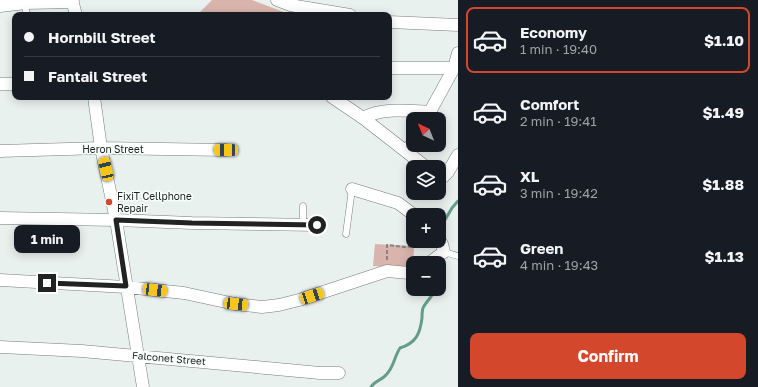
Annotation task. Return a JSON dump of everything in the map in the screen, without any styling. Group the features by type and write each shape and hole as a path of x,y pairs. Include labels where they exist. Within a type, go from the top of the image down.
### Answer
{"street":[{"path":"277,0 290,5 332,12"},
{"path":"0,6 26,9 73,1 75,12"},
{"path":"392,22 458,25"},
{"path":"431,112 454,68 458,53"},
{"path":"392,68 454,68"},
{"path":"0,84 12,84"},
{"path":"94,100 101,148 116,220 142,387"},
{"path":"336,100 406,144"},
{"path":"363,118 372,113 381,111 406,114"},
{"name":"Heron Street","path":"0,151 101,148 226,150"},
{"path":"415,152 421,160"},
{"path":"446,170 458,155"},
{"path":"352,189 398,203 406,209"},
{"path":"0,218 303,226 317,225"},
{"path":"0,280 126,286 184,293 236,304 262,307 299,300 387,271 406,273"},
{"name":"Falconet Street","path":"0,347 137,355 320,373 339,373"}],"lane":[{"path":"346,234 352,189"},
{"path":"303,206 303,226"},
{"path":"446,248 458,256"}],"path":[{"path":"387,271 387,245 406,246"}],"shaded area":[{"path":"212,0 252,0 283,12 200,12"},
{"path":"375,244 406,246 406,248 414,248 414,256 406,256 406,268 373,266"}],"waterway":[{"path":"446,218 458,201"},
{"path":"371,387 389,372 400,348 413,341 416,337 420,329 423,308 431,296"}],"place":[{"name":"FixiT Cellphone Repair","path":"109,202"}],"route":[{"path":"47,283 126,286 116,220 303,226 317,225"}]}
